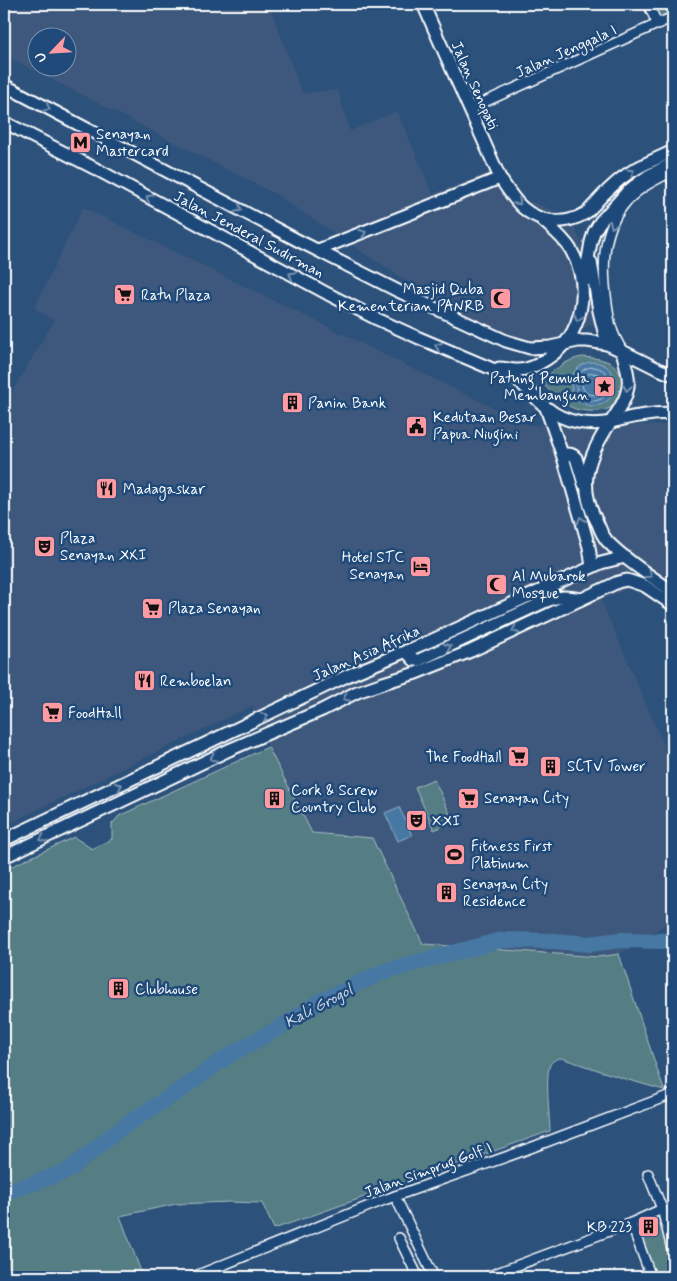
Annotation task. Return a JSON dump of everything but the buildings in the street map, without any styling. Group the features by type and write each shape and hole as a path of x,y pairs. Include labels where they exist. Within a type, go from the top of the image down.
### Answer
{"main road":[{"name":"Jalan Senopati","path":"423,4 500,178"},
{"name":"Jalan Jenderal Sudirman","path":"4,85 398,291 506,341 530,348 583,340 607,344 673,375"},
{"name":"Jalan Jenderal Sudirman","path":"4,122 377,319 483,365"},
{"path":"542,220 563,221 585,214 624,176 634,169 673,151"},
{"path":"483,365 518,370 531,368 549,358 570,338 576,326 580,310 594,232 600,222 627,192 643,180 670,168"},
{"name":"Jalan Jenderal Sudirman","path":"318,250 500,178"},
{"path":"500,178 522,207 533,216 542,220 566,242 578,268 583,289"},
{"path":"590,253 599,311 607,344"},
{"path":"586,489 591,456 622,404 628,390 628,378 622,350"},
{"path":"483,365 516,379 526,386 546,408 559,416 577,422 610,422 639,416 673,414"},
{"path":"546,408 562,454 589,547 592,567"},
{"path":"562,454 574,454 595,520 606,540 625,557 673,592"},
{"path":"589,547 599,547 606,540"},
{"name":"Jalan Asia Afrika","path":"4,840 348,675 506,607 601,563 625,557"},
{"path":"4,857 357,692 416,673 480,646 618,582 627,580 645,586 673,605"},
{"path":"406,651 414,660 419,660 557,597 568,596 581,599"},
{"path":"74,806 82,820"}],"street":[{"path":"648,4 658,24"},
{"name":"Jalan Jenggala I","path":"469,109 673,17"},
{"path":"622,350 612,331 603,274 605,250 610,231 627,201 670,168 673,182"},
{"name":"Jalan Simprug Golf I","path":"193,1277 395,1196 517,1153 673,1094"},
{"path":"648,1174 662,1209 673,1254"},
{"path":"395,1196 434,1277"},
{"path":"486,1277 508,1273 662,1209"},
{"path":"631,1222 651,1277"},
{"path":"399,1238 418,1277"}],"shaded area":[{"path":"4,4 269,4 302,93 338,90 350,131 397,111 433,194 503,167 523,199 570,216 612,317 550,341 498,342 275,194 49,78 78,78 78,28 28,28 28,67 4,55"},
{"path":"83,207 528,425 673,425 673,570 601,600 673,766 673,920 619,954 598,957 423,944 372,838 312,833 268,747 252,706 4,826 4,405 54,321 34,308"}],"green space":[{"path":"653,4 673,4 673,11 659,17"},
{"path":"583,357 606,361 616,367 619,372 622,383 621,394 610,408 594,411 574,408 557,398 540,381 566,363"},
{"path":"268,747 312,833 372,838 423,944 598,957 619,954 664,1090 558,1058 551,1063 548,1076 550,1131 274,1229 262,1203 176,1204 120,1216 143,1277 4,1277 4,870 74,837 92,849 112,839 112,824 119,816"},
{"path":"434,779 453,821 434,830 415,787"},
{"path":"661,1219 673,1261 673,1277 652,1277 635,1227"}],"water":[{"path":"589,362 597,362 609,368 615,384 609,400 597,406 589,406 577,400 571,388 571,380 577,368"},
{"path":"399,807 412,835 398,841 385,813"}],"waterway":[{"name":"Kali Grogol","path":"4,1192 68,1171 121,1128 179,1091 228,1056 289,1022 319,1002 385,971 502,940 590,944 620,940 673,940"}],"place":[{"name":"Senayan Mastercard","path":"80,143"},
{"name":"Ratu Plaza","path":"125,295"},
{"name":"Masjid Quba Kementerian PANRB","path":"500,298"},
{"name":"Patung Pemuda Membangun","path":"605,387"},
{"name":"Panin Bank","path":"292,403"},
{"name":"Kedutaan Besar Papua Niugini","path":"417,426"},
{"name":"Madagaskar","path":"107,489"},
{"name":"Plaza Senayan XXI","path":"44,547"},
{"name":"Hotel STC Senayan","path":"420,566"},
{"name":"Al Mubarok Mosque","path":"496,585"},
{"name":"Plaza Senayan","path":"152,608"},
{"name":"Remboelan","path":"144,681"},
{"name":"FoodHall","path":"52,713"},
{"name":"The FoodHall","path":"518,757"},
{"name":"SCTV Tower","path":"551,766"},
{"name":"Senayan City","path":"468,798"},
{"name":"Cork & Screw Country Club","path":"275,799"},
{"name":"XXI","path":"416,821"},
{"name":"Fitness First Platinum","path":"455,855"},
{"name":"Senayan City Residence","path":"447,893"},
{"name":"Clubhouse","path":"119,989"},
{"name":"KB 223","path":"648,1227"}]}
